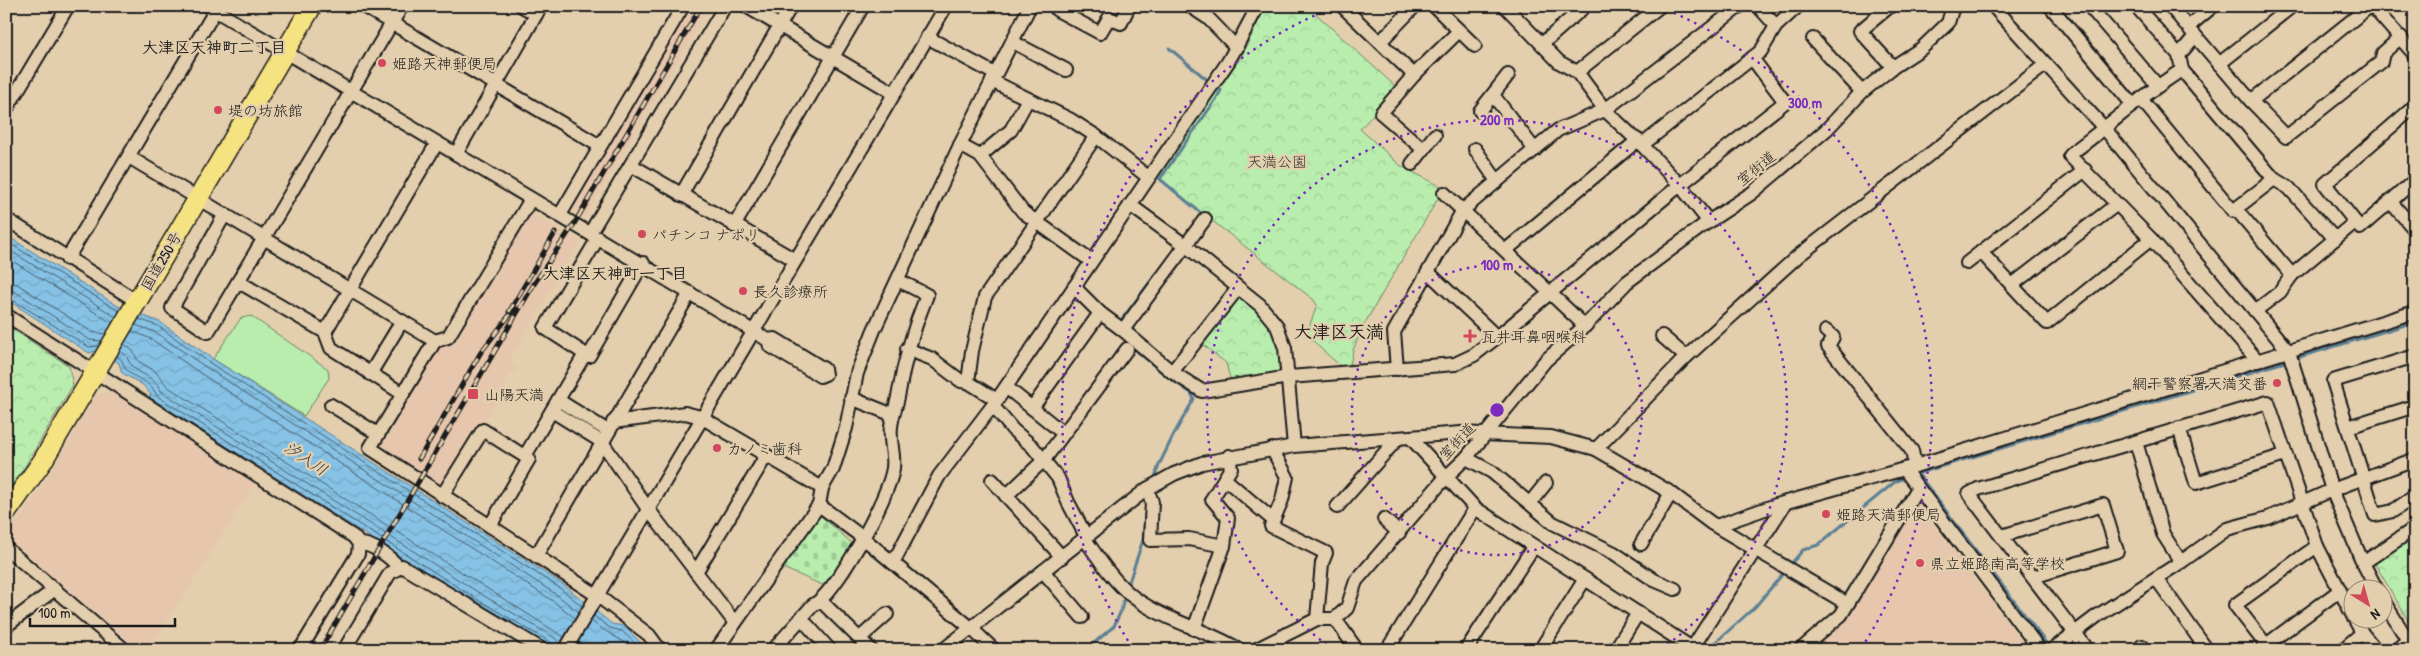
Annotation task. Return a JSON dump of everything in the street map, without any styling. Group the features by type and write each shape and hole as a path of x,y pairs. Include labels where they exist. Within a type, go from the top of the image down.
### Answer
{"highway":[{"name":"国道250号","path":"6,513 42,462 312,6"}],"street":[{"path":"6,110 68,6"},
{"path":"363,6 600,146"},
{"path":"226,214 172,308 208,332 352,93 402,6"},
{"path":"456,154 538,10 522,6"},
{"path":"560,215 682,6"},
{"path":"643,263 589,356 545,328 631,165 725,6"},
{"path":"746,6 894,93"},
{"path":"681,195 791,6"},
{"path":"734,226 863,6"},
{"path":"565,650 946,6"},
{"path":"716,650 819,505 822,488 833,469 846,428 857,372 960,145 1030,6"},
{"path":"1059,6 1057,10 1100,33 1109,18 1121,23 1129,6"},
{"path":"1190,6 1208,18 1238,48"},
{"path":"893,563 939,476 995,403 1238,48 1258,6"},
{"path":"1380,42 1415,6"},
{"path":"1434,6 1475,46"},
{"path":"1542,44 1586,6"},
{"path":"1577,72 1660,6"},
{"path":"1397,369 1394,332 1463,210 1558,130 1605,110 1740,6"},
{"path":"1758,6 1776,26"},
{"path":"1506,250 1640,142 1752,58 1761,50 1776,26 1798,6"},
{"path":"1890,6 1860,31 1893,67"},
{"name":"室街道","path":"1336,619 1348,608 1356,582 1446,477 1466,458 1546,360 1584,326 1627,282 1752,193 1826,130 1862,92 1893,67 1922,48 1948,23 1953,6"},
{"path":"2050,6 2233,211 2274,179"},
{"path":"2089,6 2157,85"},
{"path":"2136,6 2179,55 2182,70 2274,179 2289,188 2335,239"},
{"path":"2170,6 2251,101 2286,137 2381,62 2383,53 2409,44 2373,7 2251,101"},
{"path":"2179,55 2192,31 2214,6"},
{"path":"2219,64 2292,6"},
{"path":"1344,7 1414,76"},
{"path":"1995,7 2045,65 2105,129 2289,352 2332,490 2371,578"},
{"path":"67,260 129,157 214,8 352,93 643,263 768,340"},
{"path":"1514,9 1559,62 1577,72 1605,110 1640,142 1680,185 1709,222"},
{"path":"1423,149 1381,113 1414,76 1459,31"},
{"path":"927,37 1028,99 1071,120 1096,136 1148,177"},
{"path":"1813,39 1862,92"},
{"path":"1013,42 1066,70"},
{"path":"1074,287 1100,313 1172,372 1202,391 1288,377 1455,364 1474,355 1497,337 1680,185 1785,102 1752,58"},
{"path":"1596,449 1686,357 1798,256 2045,65"},
{"path":"2182,70 2157,85 2070,156 2151,239 2258,361"},
{"path":"1480,111 1508,76"},
{"path":"1493,95 1535,150"},
{"path":"980,156 1011,130 1028,99"},
{"path":"2415,106 2326,184 2360,228 2415,180"},
{"path":"1412,164 1435,135"},
{"path":"968,382 972,351 985,297 1096,136"},
{"path":"324,332 437,143"},
{"path":"960,145 980,156 1023,212 1091,261"},
{"path":"1475,149 1497,181"},
{"path":"129,157 436,341"},
{"path":"631,165 795,260"},
{"path":"1967,263 2084,170"},
{"path":"1444,193 1584,326"},
{"path":"531,199 448,337 436,341 370,448 598,596 649,635 660,650"},
{"path":"2390,201 2415,230"},
{"path":"2012,285 2117,204"},
{"path":"1130,205 1185,245 1260,305 1277,326 1285,348 1294,446"},
{"path":"2236,209 2292,275"},
{"path":"6,219 67,260 138,302"},
{"path":"1123,330 1205,219"},
{"path":"2255,311 2280,292 2292,275 2355,222"},
{"path":"1981,252 2047,323 2151,239"},
{"path":"1428,272 1497,337"},
{"path":"773,650 813,605 821,601 862,537 882,500 893,468 890,443 893,415 907,350 927,294 898,280"},
{"path":"239,282 324,332 331,348 403,394"},
{"path":"1172,372 1238,288"},
{"path":"536,556 690,293"},
{"path":"1719,525 1786,502 1910,468 2415,312"},
{"path":"1032,408 1100,313"},
{"path":"6,315 354,537 359,544 358,554 300,650"},
{"path":"370,374 402,321"},
{"path":"1826,330 1833,337 1828,346 1912,451 1910,468 1918,488 2040,650"},
{"path":"1662,336 1686,357"},
{"path":"1006,496 1044,460 1127,349"},
{"path":"907,350 932,360 961,381 968,382 995,403 1013,430 1044,460 1058,478 1086,539 1127,591 1157,612 1240,650"},
{"path":"524,456 585,354"},
{"path":"2415,356 2333,381 2375,515 2393,510 2415,496"},
{"path":"1006,387 1063,433"},
{"path":"851,398 893,415"},
{"path":"2088,650 1969,494 1978,489 2268,402 2317,546 2344,600"},
{"path":"331,405 378,434"},
{"path":"555,406 608,431 648,509 735,623"},
{"path":"2348,427 2415,406"},
{"path":"608,431 685,413 702,417 822,488"},
{"path":"2179,428 2196,482 2285,455"},
{"path":"442,496 483,430 528,458 490,526"},
{"path":"943,650 1147,489 1195,466 1230,456 1294,446 1487,433 1551,437 1596,449 1671,493 1712,523 1719,525 1754,549 1846,603"},
{"path":"1404,438 1446,477 1475,508 1691,649 1786,502"},
{"path":"1338,507 1351,501 1404,438"},
{"path":"2136,442 2163,534 2181,562"},
{"path":"1272,449 1287,476 1282,500 1271,526 1326,553 1322,563 1317,619"},
{"path":"696,572 766,456"},
{"path":"1194,629 1224,546 1228,518 1212,499 1231,468 1230,456"},
{"path":"1466,458 1492,472 1553,522 1614,552 1654,580 1675,589"},
{"path":"2052,650 2097,616 2181,562 2227,529 2268,518 2301,502 2364,477 2415,460"},
{"path":"1224,479 1273,520"},
{"path":"992,480 1062,557"},
{"path":"1530,503 1546,483"},
{"path":"1800,650 1840,615 1918,488"},
{"path":"1147,489 1152,502 1150,540 1188,539 1224,546"},
{"path":"1641,544 1671,493"},
{"path":"819,505 862,537 971,628 994,650"},
{"path":"2002,536 2103,505 2117,551 2033,577"},
{"path":"1387,650 1475,508"},
{"path":"1384,519 1399,532"},
{"path":"2363,563 2415,528"},
{"path":"359,544 365,544 379,551 394,560 398,566 402,566 543,650"},
{"path":"1466,650 1534,546"},
{"path":"2317,546 2235,605 2266,646 2339,591"},
{"path":"6,548 125,650"},
{"path":"344,650 390,573 398,566"},
{"path":"1043,572 1082,617"},
{"path":"2156,578 2207,650"},
{"path":"1540,650 1585,579"},
{"path":"6,626 55,589"},
{"path":"821,601 871,650"},
{"path":"1615,650 1638,613"},
{"path":"860,638 887,614"},
{"path":"801,618 830,650"},
{"path":"1255,650 1273,646 1317,619 1336,619 1357,650"},
{"path":"2394,619 2410,645 2396,650"},
{"path":"2359,628 2376,650"},
{"path":"2342,650 2362,633"},
{"path":"2137,650 2142,646 2145,650"}],"shaded area":[{"path":"686,6 710,6 585,217 567,206"},
{"path":"529,212 580,241 508,362 518,369 515,373 512,371 507,379 443,491 377,447 433,355 455,334"},
{"path":"114,390 257,479 149,650 138,650 6,536 38,494 96,396"},
{"name":"県立姫路南高等学校","path":"1911,505 1919,505 2028,650 1811,650 1844,620"}],"green space":[{"name":"天満公園","path":"1266,6 1321,6 1316,14 1397,88 1360,129 1401,166 1444,188 1362,328 1353,350 1349,369 1344,369 1319,347 1307,333 1317,305 1314,300 1157,178 1241,57"},
{"path":"1237,295 1262,312 1277,338 1284,370 1280,375 1231,382 1226,363 1201,343"},
{"path":"251,316 328,369 329,378 304,416 213,359 241,318"},
{"path":"6,325 69,366 73,385 24,468 6,493"},
{"path":"820,515 855,546 827,587 783,568"},
{"path":"2415,534 2415,632 2394,596 2394,578 2383,578 2374,562"}],"water":[{"name":"汐入川","path":"6,235 118,306 160,322 213,359 564,585 612,624 624,626 648,650 553,650 475,604 149,397 151,395 143,385 122,373 119,363 97,351 89,353 6,299"}],"waterway":[{"path":"2391,18 2406,34"},
{"path":"1169,48 1211,83"},
{"path":"1201,215 1160,179 1217,98 1221,90 1216,86"},
{"path":"1119,323 1156,274"},
{"path":"2293,359 2415,322"},
{"path":"1131,346 1164,374 1191,393 1194,399 1174,434 1154,480"},
{"path":"1913,475 2288,361"},
{"path":"1918,474 2049,647"},
{"path":"1790,565 1803,550 1818,545 1896,481 1907,477"},
{"path":"1127,588 1143,540 1145,515"},
{"path":"1707,650 1755,607 1786,570"},
{"path":"1086,650 1114,626 1121,611 1125,594"}],"railway":[{"path":"320,650 534,284 574,224 701,6"},
{"path":"509,312 555,233"},
{"path":"419,459 481,352 515,308"}],"place":[{"name":"姫路天神郵便局","path":"382,63"},
{"name":"堤の坊旅館","path":"218,110"},
{"name":"パチンコ ナポリ","path":"642,234"},
{"name":"長久診療所","path":"743,291"},
{"name":"瓦井耳鼻咽喉科","path":"1470,336"},
{"name":"網干警察署天満交番","path":"2277,383"},
{"name":"山陽天満","path":"473,394"},
{"name":"カノミ歯科","path":"717,448"},
{"name":"姫路天満郵便局","path":"1826,514"},
{"name":"県立姫路南高等学校","path":"1920,563"}],"district":[{"name":"大津区天神町二丁目","path":"214,47"},
{"name":"大津区天神町一丁目","path":"615,273"},
{"name":"大津区天満","path":"1339,331"}]}
